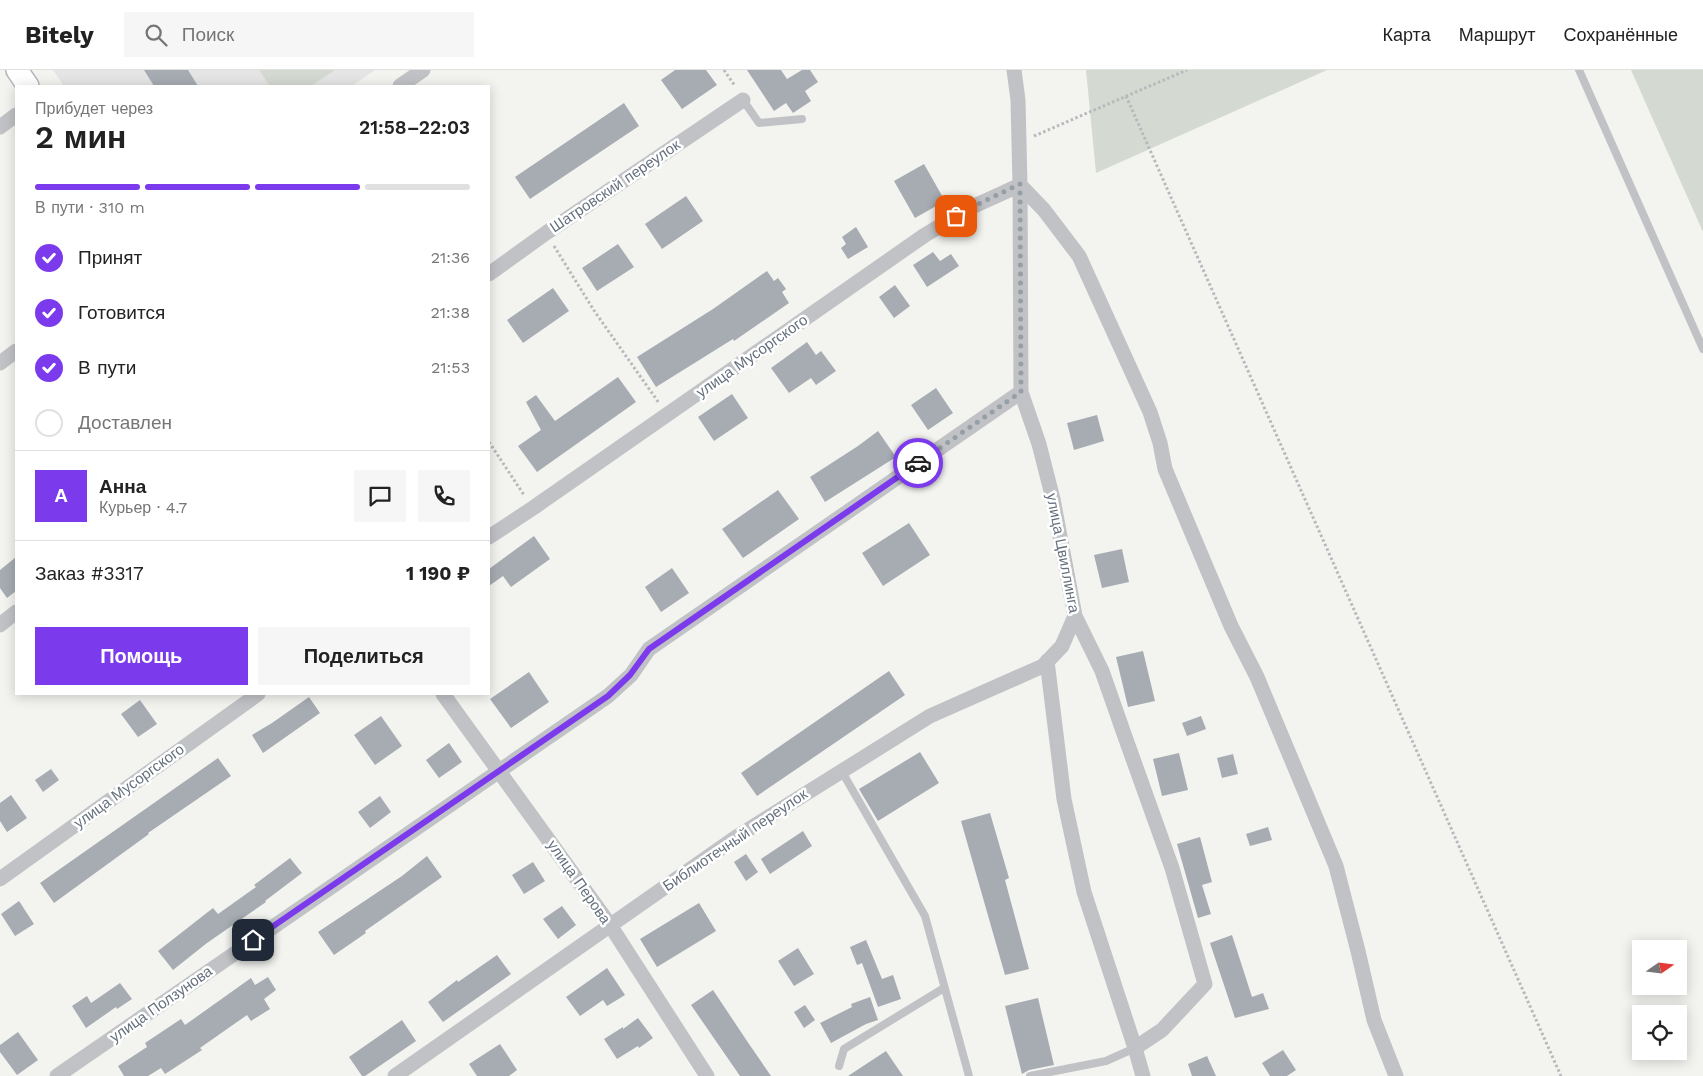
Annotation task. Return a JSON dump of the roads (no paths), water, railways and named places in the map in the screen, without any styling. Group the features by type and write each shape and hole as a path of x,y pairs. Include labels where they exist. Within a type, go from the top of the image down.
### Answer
{"street":[{"path":"17,70 27,85"},
{"path":"401,85 423,70"},
{"name":"улица Цвиллинга","path":"1014,70 1018,100 1020,184 1021,392 1039,444 1053,499 1075,616 1102,671 1172,868 1205,984 1162,1030 1135,1048"},
{"name":"Шатровский переулок","path":"490,273 546,233 743,100"},
{"path":"0,126 15,116"},
{"path":"1020,184 1044,210 1079,256 1150,412 1160,443 1165,469 1336,866 1374,1020 1396,1076"},
{"name":"улица Мусоргского","path":"490,536 926,235 972,207 1020,184"},
{"path":"0,363 15,352"},
{"name":"улица Ползунова","path":"57,1076 608,696 630,675 649,649 1021,392"},
{"path":"0,625 15,613"},
{"name":"Библиотечный переулок","path":"395,1076 738,836 842,770 930,716 1043,666 1062,646 1075,616"},
{"path":"1047,661 1064,799 1084,892 1143,1076"},
{"name":"улица Мусоргского","path":"0,879 257,695"},
{"name":"улица Перова","path":"443,695 610,925 707,1076"}],"lane":[{"path":"1579,70 1703,349"},
{"path":"743,100 759,123 802,120"},
{"path":"842,770 925,916 969,1076"},
{"path":"839,1066 844,1049 944,988"},
{"path":"1030,1076 1106,1061 1135,1048"}]}
